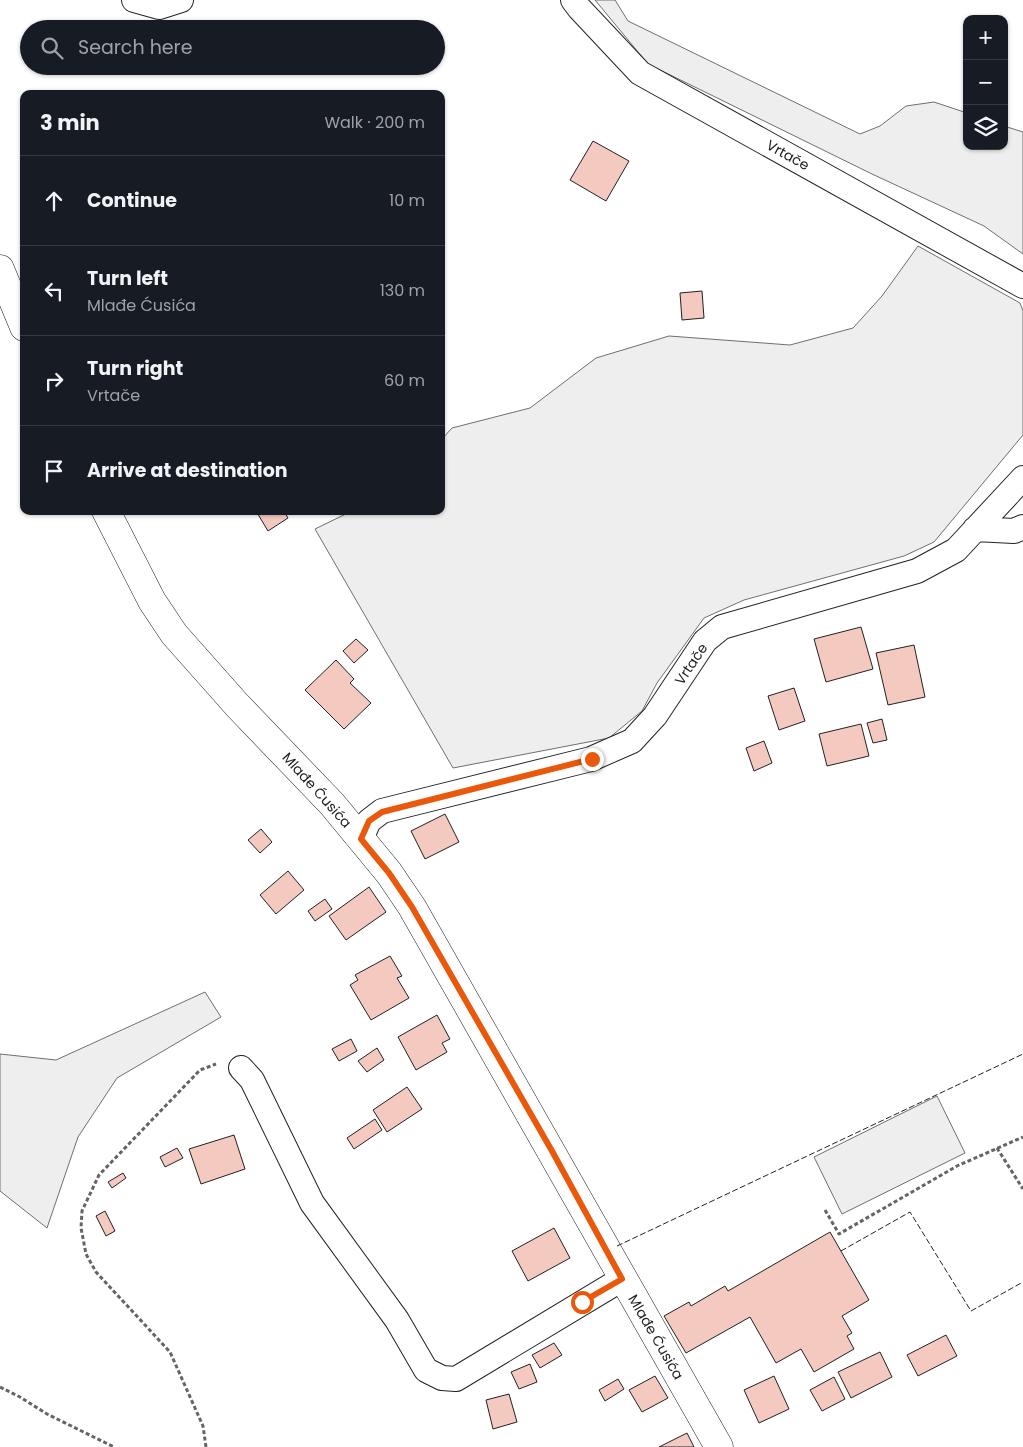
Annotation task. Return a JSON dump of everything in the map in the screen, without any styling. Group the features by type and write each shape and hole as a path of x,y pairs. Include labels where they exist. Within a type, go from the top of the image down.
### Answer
{"street":[{"path":"134,0 159,7 181,0"},
{"name":"Vrtače","path":"573,0 640,73 1023,286"},
{"path":"0,268 20,318"},
{"name":"Vrtače","path":"361,839 369,821 382,812 592,759 632,741 655,716 705,641 722,628 917,571 956,550 1023,478"},
{"name":"Mlađe Ćusića","path":"108,515 152,602 174,634 237,705 310,779 389,873 412,907 547,1142 622,1279 718,1447"},
{"path":"975,529 1014,531 1023,527"},
{"path":"241,1068 252,1080 312,1203 397,1320 426,1370 442,1378 456,1379 622,1279"}],"path":[{"path":"206,1447 203,1426 170,1352 96,1272 86,1254 81,1228 82,1211 99,1174 200,1070 214,1064 229,1064 241,1068"},
{"path":"825,1210 839,1234 957,1166 1023,1137"},
{"path":"996,1148 1023,1189"},
{"path":"0,1387 46,1414 114,1447"}],"shaded area":[{"path":"595,0 615,0 628,21 860,134 880,126 906,106 934,102 963,112 963,150 1008,150 1008,127 1023,132 1023,254 984,226 872,174 648,64"},
{"path":"918,246 1020,303 1023,311 1023,435 934,542 904,556 744,600 704,618 657,683 642,711 609,738 453,768 315,529 344,515 445,515 445,436 452,428 530,408 596,358 669,336 790,345 853,328 882,296"},
{"path":"205,992 221,1017 117,1078 78,1137 47,1228 0,1191 0,1054 56,1060"},
{"path":"937,1096 965,1153 842,1214 814,1157"}],"building":[{"path":"593,141 629,161 606,201 570,180"},
{"path":"702,291 704,318 682,320 680,293"},
{"path":"258,515 286,515 288,518 268,531"},
{"path":"861,627 873,669 826,682 814,639"},
{"path":"356,639 368,650 354,663 343,651"},
{"path":"914,645 925,697 888,705 876,653"},
{"path":"336,660 354,679 350,683 371,703 344,729 305,690"},
{"path":"794,688 805,721 779,730 768,696"},
{"path":"882,719 887,740 873,743 867,723"},
{"path":"861,724 869,756 827,766 819,734"},
{"path":"764,741 772,763 754,771 746,748"},
{"path":"445,814 459,842 425,859 411,831"},
{"path":"261,829 272,842 260,853 248,840"},
{"path":"288,871 304,890 276,914 260,895"},
{"path":"369,887 386,912 346,940 329,916"},
{"path":"325,899 332,909 315,921 308,911"},
{"path":"390,956 402,976 397,978 409,998 371,1020 350,985 358,980 355,975"},
{"path":"437,1015 450,1039 442,1043 447,1052 416,1070 398,1037"},
{"path":"351,1039 357,1051 339,1061 332,1049"},
{"path":"377,1048 384,1060 367,1072 358,1061"},
{"path":"407,1087 422,1109 387,1132 373,1110"},
{"path":"375,1119 382,1130 354,1149 347,1138"},
{"path":"234,1135 245,1169 201,1184 189,1149"},
{"path":"177,1148 183,1158 165,1167 160,1157"},
{"path":"123,1173 126,1178 112,1188 108,1182"},
{"path":"105,1211 115,1231 106,1236 96,1216"},
{"path":"554,1228 570,1258 528,1281 512,1251"},
{"path":"830,1232 869,1300 842,1316 852,1333 847,1336 854,1349 814,1372 801,1349 776,1363 750,1317 686,1353 664,1316 689,1302 691,1306 725,1286 728,1291"},
{"path":"946,1335 957,1356 918,1376 907,1355"},
{"path":"554,1343 562,1355 540,1368 532,1355"},
{"path":"880,1352 892,1377 851,1398 838,1372"},
{"path":"530,1364 537,1382 519,1389 511,1372"},
{"path":"655,1376 668,1398 642,1412 629,1390"},
{"path":"774,1376 789,1409 759,1423 744,1390"},
{"path":"834,1377 845,1399 822,1411 810,1390"},
{"path":"618,1379 624,1389 605,1401 599,1390"},
{"path":"509,1394 517,1422 493,1429 486,1400"},
{"path":"687,1433 694,1447 659,1447"}],"fence":[{"path":"617,1246 1023,1054"},
{"path":"841,1251 910,1212 971,1311 1023,1282"}],"route":[{"path":"582,1302 622,1279 552,1151 412,907 389,873 361,839 369,821 382,812 592,759"}]}
